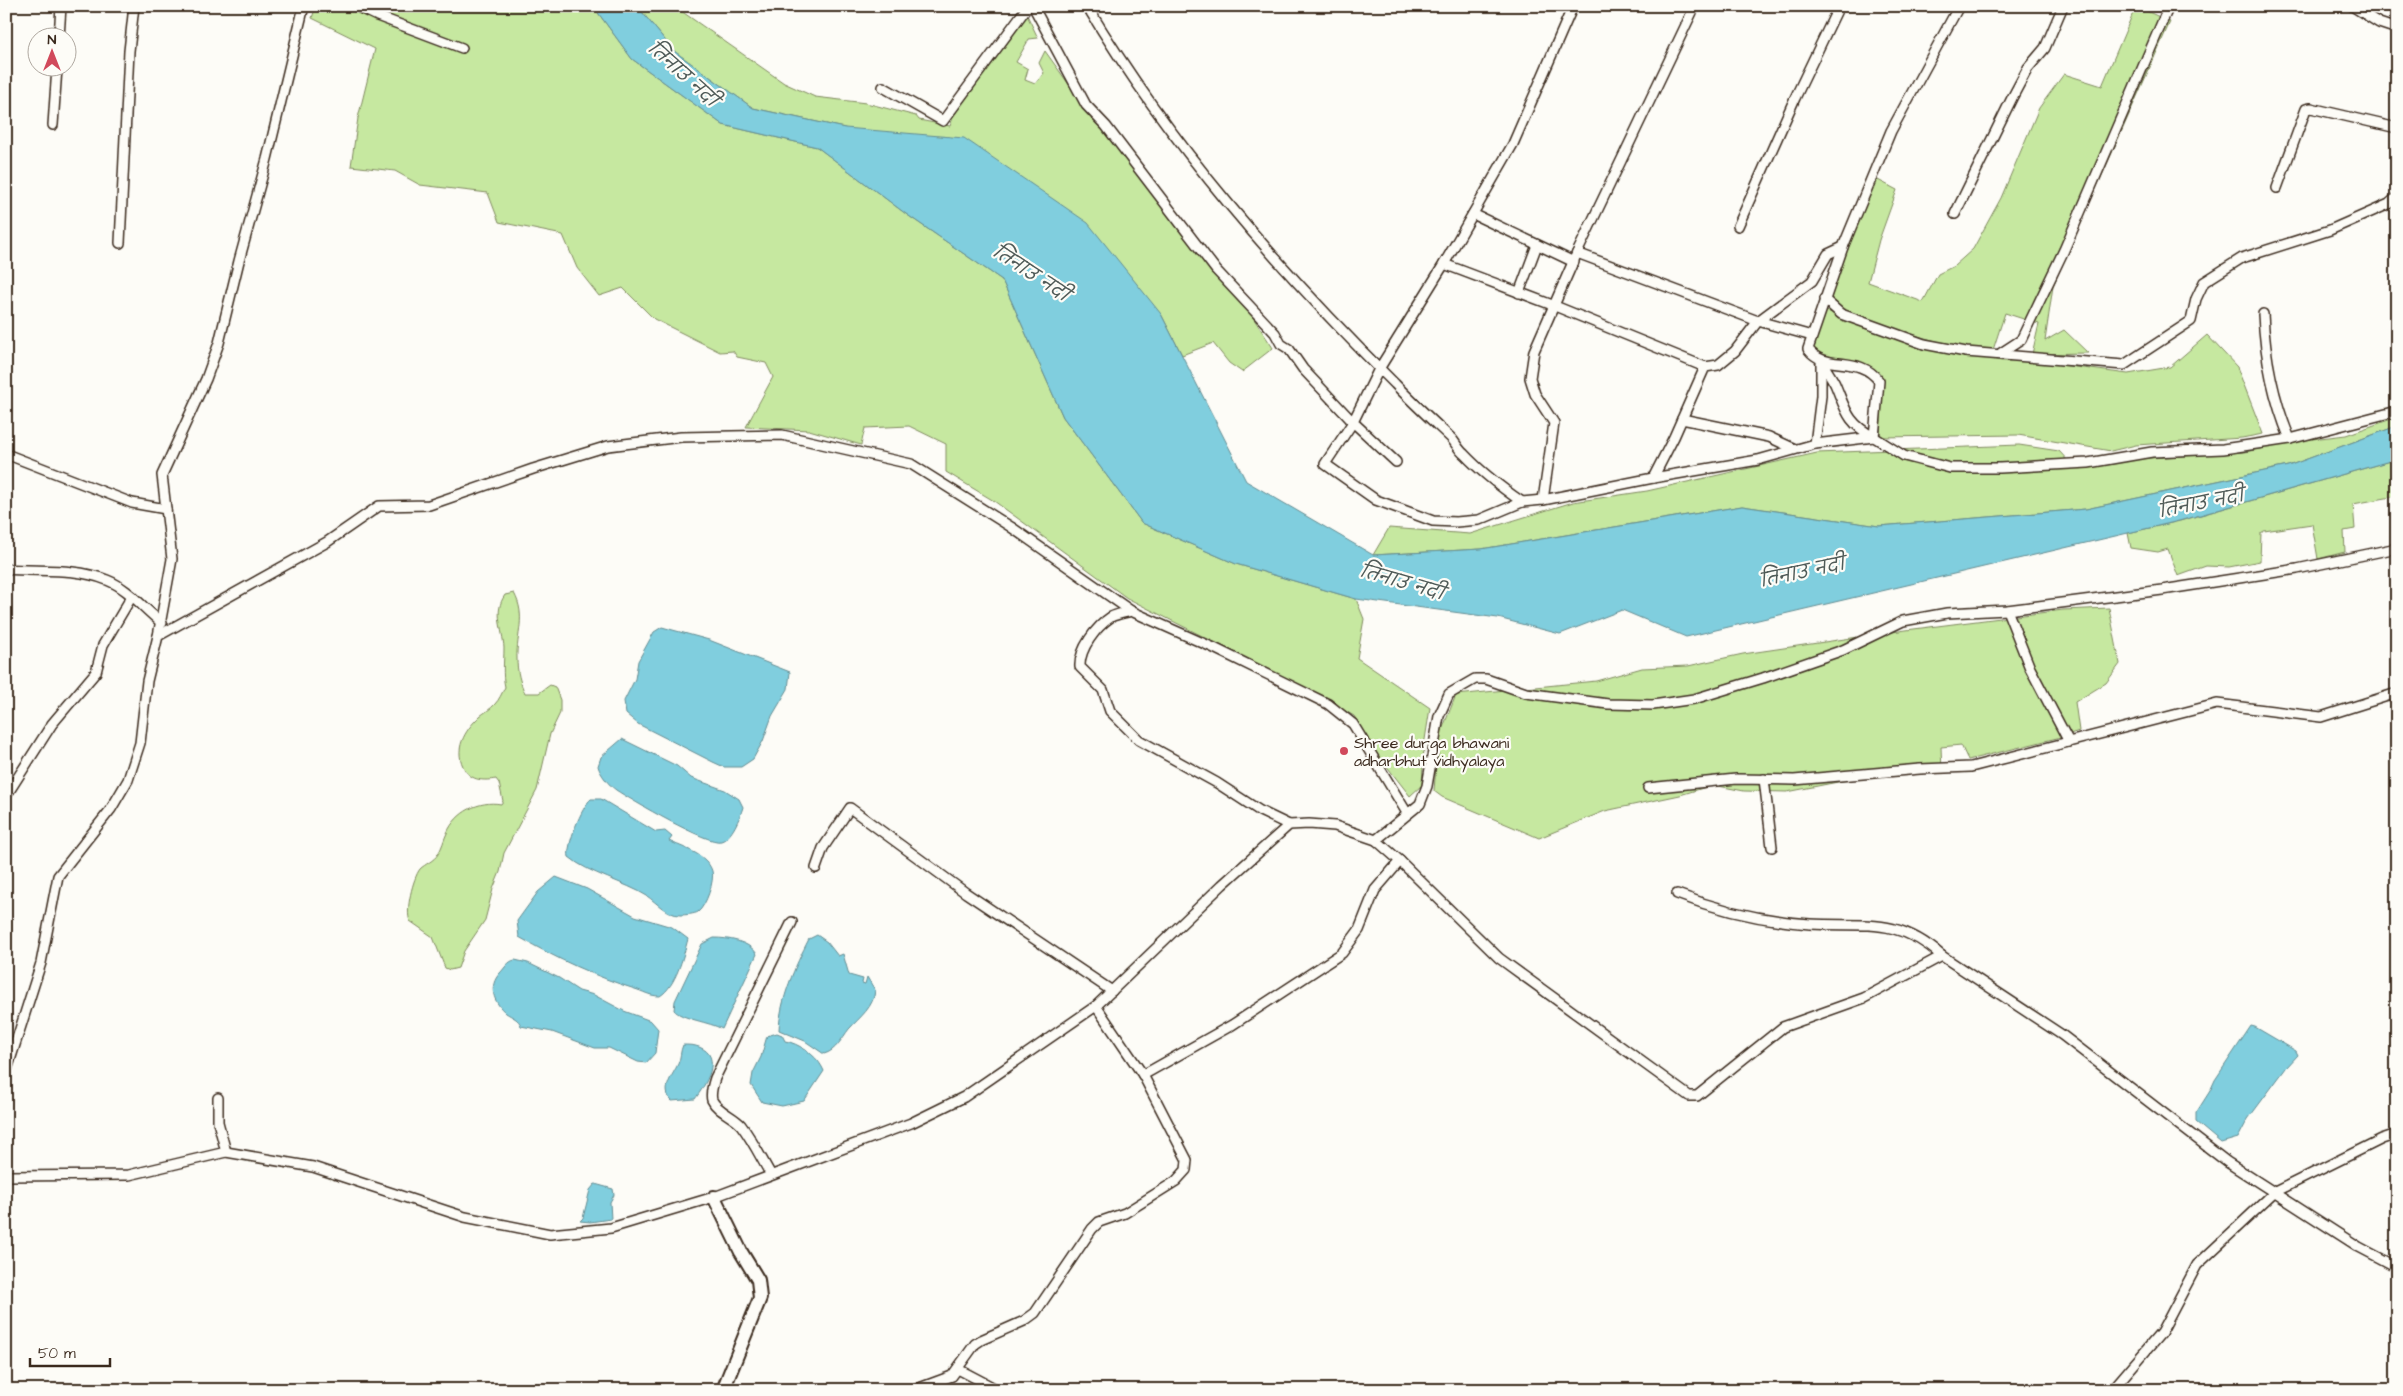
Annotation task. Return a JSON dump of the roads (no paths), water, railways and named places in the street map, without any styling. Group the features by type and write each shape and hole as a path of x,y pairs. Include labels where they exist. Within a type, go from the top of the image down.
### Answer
{"street":[{"path":"60,28 61,6"},
{"path":"120,243 129,51 134,6"},
{"path":"6,1073 41,963 58,876 111,809 128,780 140,743 147,681 162,623 172,559 162,475 206,379 219,343 238,260 268,159 304,6"},
{"path":"356,6 377,16 462,48"},
{"path":"883,87 943,121 1028,6"},
{"path":"1033,6 1086,105 1106,126 1216,270 1275,333 1281,344 1289,349 1303,369 1352,422 1396,462"},
{"path":"1086,6 1168,130 1260,243 1379,369 1453,440 1464,454 1522,502"},
{"path":"1573,6 1513,144 1474,214 1379,369 1352,422 1325,464 1376,500 1433,521 1456,522 1479,520 1522,502 1543,500 1652,478 1758,460 1815,444 1874,436"},
{"path":"1543,500 1554,424 1535,394 1530,378 1534,351 1578,253 1695,6"},
{"path":"1738,226 1795,98 1839,6"},
{"path":"1874,436 1879,382 1872,373 1862,366 1821,360 1814,357 1808,349 1843,247 1891,131 1959,6"},
{"path":"1955,214 2028,68 2045,48 2063,6"},
{"path":"2000,353 2014,347 2021,340 2064,250 2169,6"},
{"path":"2352,6 2379,23 2397,29"},
{"path":"53,125 56,78"},
{"path":"2277,188 2306,109 2311,108 2362,118 2397,128"},
{"path":"1824,299 1840,314 1924,344 1966,352 2000,353 2124,365 2191,321 2196,299 2204,282 2242,258 2330,230 2388,204 2397,197"},
{"path":"1474,214 1574,262"},
{"path":"1519,293 1537,245"},
{"path":"1444,264 1555,306 1705,367 1718,365 1735,351 1758,322 1812,280 1828,254 1843,247"},
{"path":"1578,253 1758,322 1812,336"},
{"path":"2262,314 2265,353 2280,415 2290,439"},
{"path":"1821,360 1834,383 1844,410 1858,428 1904,456 1950,468 2088,463 2152,452 2223,449 2290,439 2397,411"},
{"path":"1815,444 1821,396 1821,360"},
{"path":"1652,478 1682,419 1705,367"},
{"path":"1682,419 1769,437 1795,449"},
{"path":"158,636 327,542 379,506 429,505 533,469 608,446 681,437 782,435 911,464 1011,527 1131,611 1223,652 1328,704 1353,724 1407,813"},
{"path":"6,454 132,503 166,509"},
{"path":"1376,840 1420,804 1427,786 1439,716 1449,694 1474,679 1486,679 1526,694 1608,704 1654,705 1694,699 1763,678 1843,650 1903,621 1947,613 2007,610 2297,569 2397,548"},
{"path":"6,569 62,569 107,580 132,596 162,623"},
{"path":"6,796 52,724 96,672 103,645 132,596"},
{"path":"2007,610 2030,668 2069,742"},
{"path":"1131,611 1112,616 1095,631 1080,658 1080,667 1104,690 1110,712 1139,740 1216,783 1260,811 1289,825 1335,826 1376,840 1499,958 1689,1096 1697,1096 1783,1027 1864,998 1942,956"},
{"path":"1648,788 1736,779 1794,780 1920,769 1971,767 2217,704 2321,717 2397,693"},
{"path":"1764,779 1772,846"},
{"path":"816,868 823,848 850,808 966,893 1112,991"},
{"path":"6,1176 129,1176 226,1152 313,1167 466,1217 550,1234 610,1228 714,1196 771,1176 911,1123 964,1097 1096,1006 1289,825"},
{"path":"1143,1075 1232,1025 1342,953 1359,930 1374,890 1400,861"},
{"path":"1677,894 1762,918 1811,924 1864,923 1892,928 1914,935 1942,956 2062,1035 2227,1162 2359,1248 2397,1267"},
{"path":"771,1176 742,1127 734,1117 718,1108 712,1102 711,1095 715,1078 792,922"},
{"path":"914,1390 946,1380 958,1369 975,1344 1024,1321 1035,1313 1092,1229 1099,1222 1125,1213 1168,1187 1186,1170 1187,1160 1143,1075 1096,1006"},
{"path":"218,1098 218,1122 226,1152"},
{"path":"2112,1390 2161,1333 2197,1265 2275,1192 2382,1139 2397,1134"},
{"path":"714,1196 741,1252 758,1280 760,1298 723,1390"},
{"path":"958,1369 998,1390"}],"water":[{"name":"तिनाउ नदी","path":"593,6 637,6 674,51 753,108 845,128 964,138 1088,223 1161,314 1246,481 1373,555 1481,549 1742,506 1879,526 2086,509 2288,466 2397,426 2397,459 2179,521 1686,637 1622,610 1560,634 1498,618 1356,599 1236,564 1142,523 1063,417 1002,280 906,214 817,147 723,125 632,59"},
{"path":"662,627 709,640 790,672 788,689 772,716 763,741 753,759 741,767 724,767 713,762 638,724 626,714 624,701 635,679 638,661 654,632"},
{"path":"622,739 677,766 691,778 725,790 739,799 743,807 738,821 729,836 721,841 701,836 652,812 613,788 603,776 598,766 601,757"},
{"path":"591,799 601,799 656,832 665,831 672,837 669,841 694,852 705,860 713,875 707,899 698,912 682,915 671,913 638,891 587,868 569,857 570,844 576,826 583,809"},
{"path":"556,877 587,889 635,916 672,927 688,939 675,978 666,991 660,996 649,994 607,979 562,960 519,937 517,921 538,892"},
{"path":"817,935 827,942 838,956 843,954 849,975 863,979 862,983 865,984 867,977 875,990 872,1002 866,1011 835,1047 824,1054 805,1041 779,1030 785,995 794,972 809,939"},
{"path":"714,938 744,943 757,954 722,1029 683,1016 674,1010 675,1001 702,944"},
{"path":"515,960 528,963 559,978 579,991 594,995 624,1011 651,1021 658,1029 655,1053 646,1063 638,1062 609,1048 595,1048 552,1032 521,1026 517,1020 506,1013 498,1004 493,988 496,978 508,963"},
{"path":"2251,1026 2296,1051 2298,1055 2248,1119 2238,1138 2221,1143 2196,1122 2196,1113 2215,1080"},
{"path":"777,1033 782,1035 785,1041 795,1044 811,1054 824,1071 804,1101 782,1106 762,1102 751,1085 753,1073 761,1057 767,1036"},
{"path":"683,1045 697,1046 706,1051 710,1057 710,1072 695,1099 672,1101 667,1092 667,1087 679,1062"},
{"path":"595,1184 613,1189 614,1195 610,1202 611,1219 590,1222 580,1221 583,1218 590,1190"}],"place":[{"name":"Shree durga bhawani adharbhut vidhyalaya","path":"1344,751"}]}
